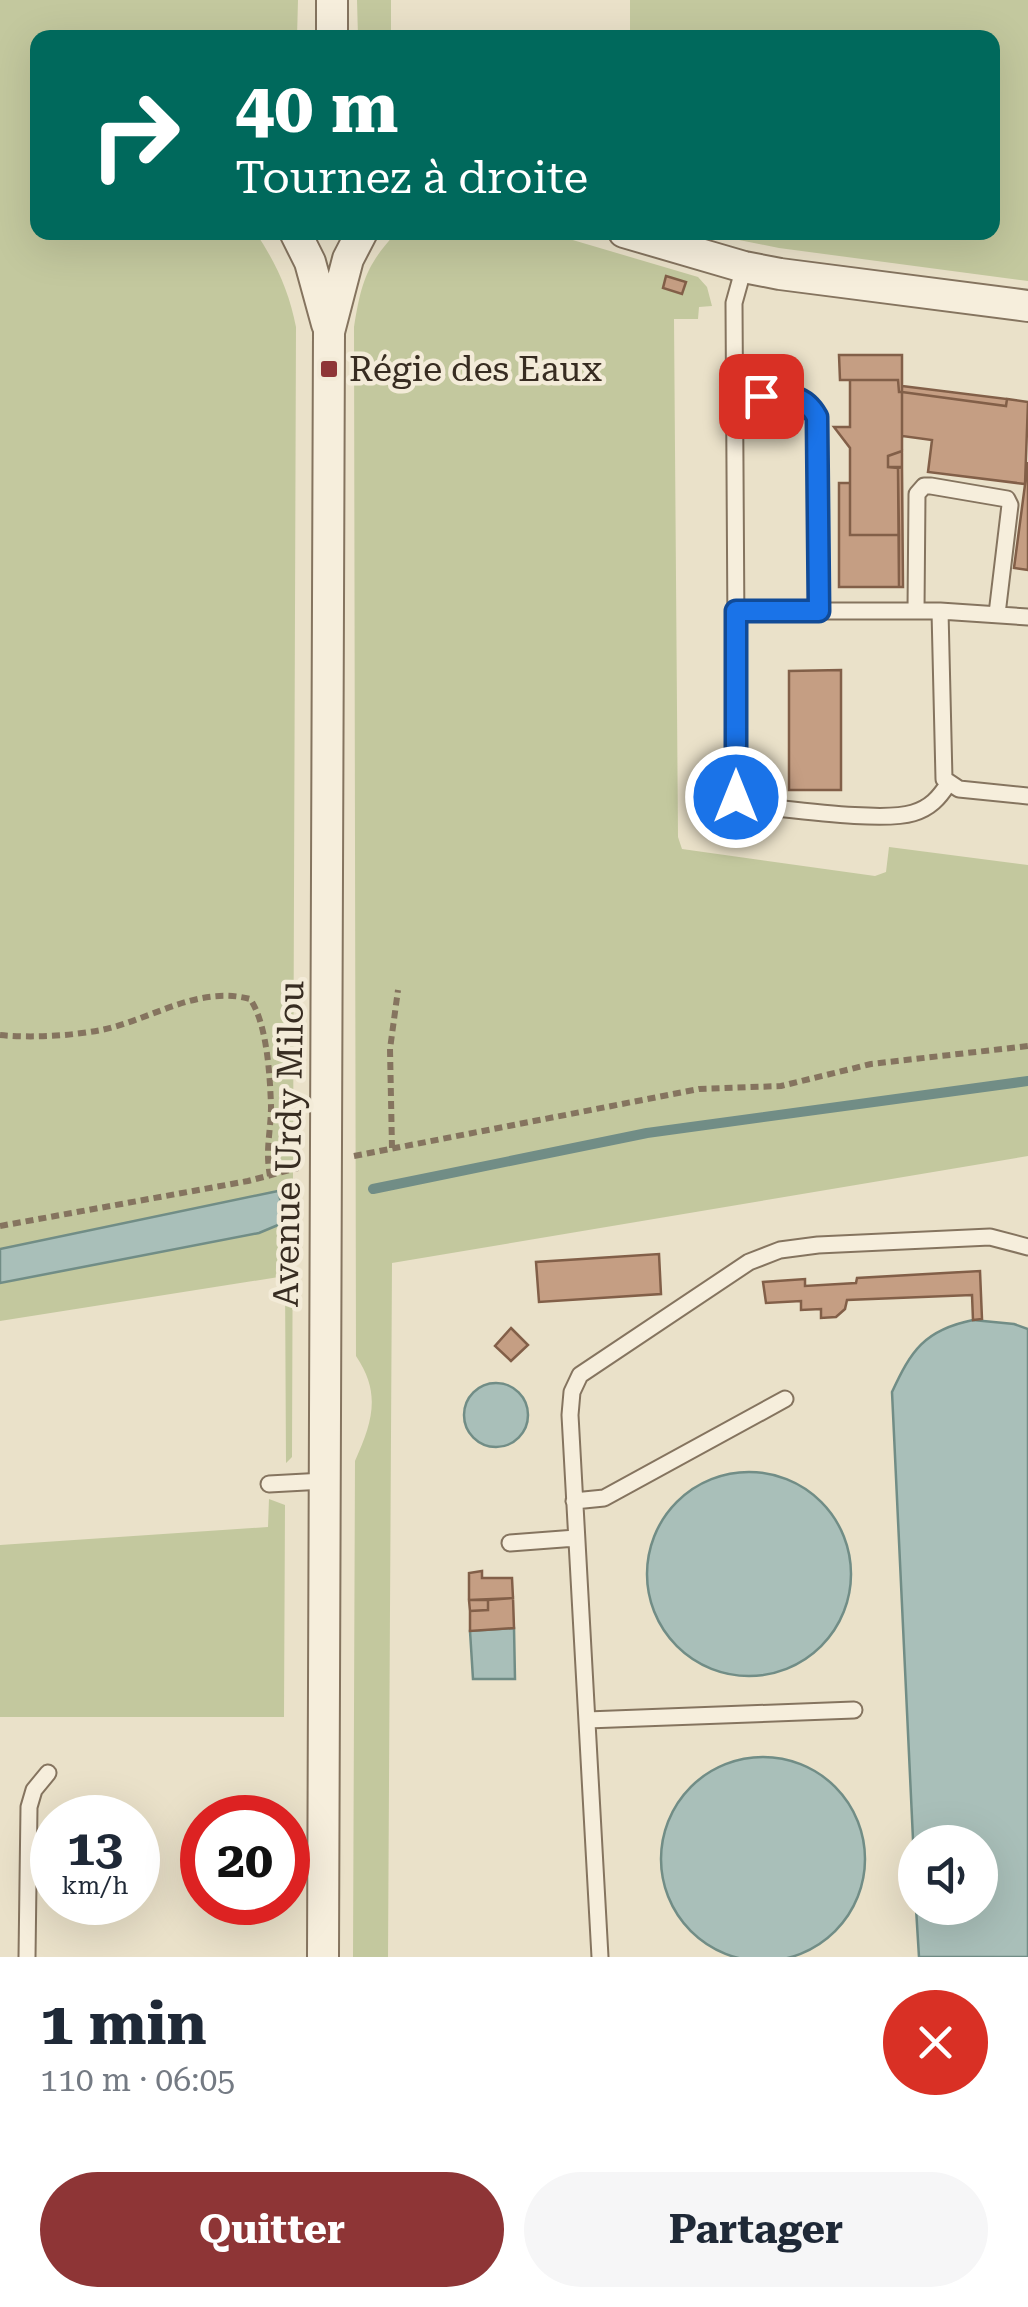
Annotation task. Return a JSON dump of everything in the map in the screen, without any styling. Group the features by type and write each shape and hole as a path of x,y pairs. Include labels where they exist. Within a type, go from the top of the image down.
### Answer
{"street":[{"path":"332,0 332,30"},
{"name":"Avenue Urdy Milou","path":"298,240 313,272 329,332"},
{"name":"Avenue Urdy Milou","path":"323,1957 329,332 348,259 357,240"},
{"path":"651,240 744,267 1028,306"}],"lane":[{"path":"744,267 734,303 736,797 740,802 896,817 925,808 938,799 948,784"},
{"path":"735,396 796,396 817,417 819,611"},
{"path":"916,611 917,494 924,486 1008,499 997,614"},
{"path":"736,611 940,611 1028,618"},
{"path":"940,611 942,774 948,784 959,790 1028,796"},
{"path":"600,1957 570,1415 572,1392 580,1375 749,1262 780,1250 990,1237 1028,1246"},
{"path":"574,1501 604,1498 785,1400"},
{"path":"269,1484 324,1481"},
{"path":"510,1543 576,1538"},
{"path":"587,1720 854,1710"},
{"path":"27,1957 29,1807 34,1790 48,1773"}],"path":[{"path":"392,1148 390,1049 398,990"},
{"path":"0,1035 100,1030 204,997 228,994 250,1000 260,1014 271,1108 266,1153 270,1176"},
{"path":"0,1226 700,1089 780,1086 871,1064 1028,1046"}],"green space":[{"path":"0,0 298,0 297,30 30,30 30,240 260,240 281,278 296,327 292,1457 286,1463 285,1276 0,1321 0,1283 259,1233 278,1191 0,1249"},
{"path":"357,0 391,0 391,30 358,30"},
{"path":"630,0 1028,0 1028,281 739,240 1000,240 1000,30 630,30"},
{"path":"390,240 573,240 698,277 707,287 712,306 699,307 698,319 674,319 678,837 682,849 875,876 886,872 889,847 1028,865 1028,1156 392,1263 388,1957 353,1957 355,1461 372,1407 369,1382 356,1356 354,327 366,276"},
{"path":"269,1499 285,1505 284,1717 0,1717 0,1545 268,1527"}],"water":[{"path":"278,1191 282,1206 278,1225 259,1233 0,1283 0,1249"},
{"path":"973,1320 1028,1329 1028,1957 919,1957 917,1925 998,1925 998,1825 912,1825 892,1392 921,1344 956,1324"},
{"path":"496,1383 519,1392 528,1415 519,1438 496,1447 473,1438 464,1415 473,1392"},
{"path":"749,1472 788,1479 821,1502 844,1535 851,1574 844,1613 821,1646 788,1669 749,1676 710,1669 677,1646 654,1613 647,1574 654,1535 677,1502 710,1479"},
{"path":"514,1628 515,1679 473,1679 470,1631"},
{"path":"743,1759 783,1759 820,1774 848,1802 863,1839 863,1879 848,1916 820,1944 789,1957 737,1957 706,1944 678,1916 663,1879 663,1839 678,1802 706,1774"}],"building":[{"path":"666,276 686,282 682,294 663,288"},
{"path":"839,355 902,355 902,392 898,380 840,380"},
{"path":"850,380 898,380 902,392 902,451 888,456 888,467 898,468 899,535 850,535 850,448 834,427 850,427"},
{"path":"902,386 1007,399 1006,406 902,392"},
{"path":"902,392 1006,406 1007,399 1028,402 1025,484 928,472 932,440 902,436"},
{"path":"902,451 902,467 888,467 888,456"},
{"path":"1028,462 1028,570 1014,568"},
{"path":"902,467 903,587 899,587 898,468"},
{"path":"839,483 850,483 850,535 899,535 899,587 839,587"},
{"path":"841,670 841,790 789,790 789,671"},
{"path":"659,1254 661,1294 539,1302 536,1262"},
{"path":"980,1271 982,1319 973,1320 972,1295 847,1300 845,1309 836,1317 821,1318 821,1309 801,1310 801,1301 766,1303 763,1282 805,1279 805,1286 856,1283 857,1278"},
{"path":"511,1328 528,1345 511,1361 495,1346"},
{"path":"482,1571 482,1578 512,1578 513,1598 469,1600 469,1573"},
{"path":"513,1598 514,1628 470,1631 470,1611 488,1610 488,1600"},
{"path":"469,1600 488,1600 488,1610 470,1611"}],"waterway":[{"path":"373,1189 647,1133 1028,1081"}],"place":[{"name":"Régie des Eaux","path":"329,369"}],"route":[{"path":"736,797 736,611 819,611 817,417 796,396 761,396"}]}
